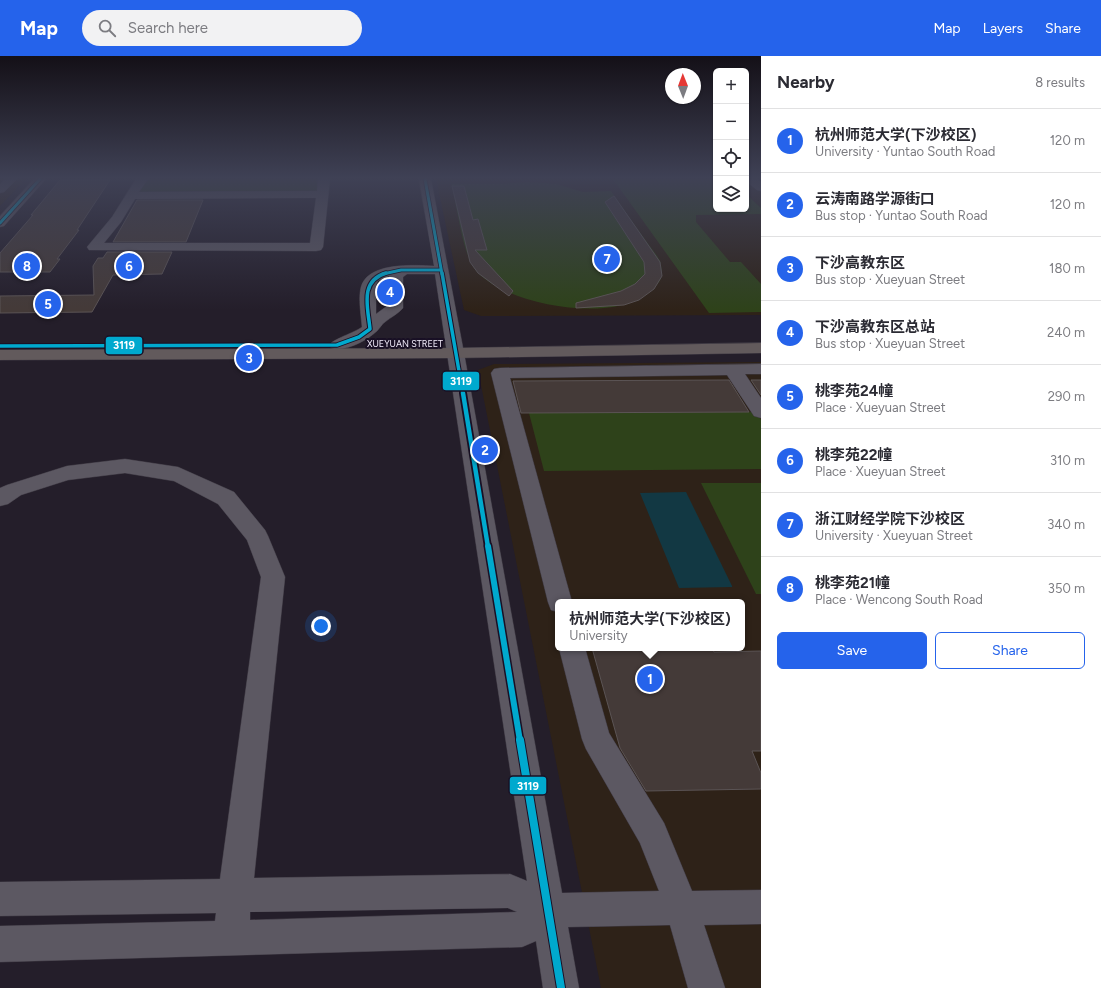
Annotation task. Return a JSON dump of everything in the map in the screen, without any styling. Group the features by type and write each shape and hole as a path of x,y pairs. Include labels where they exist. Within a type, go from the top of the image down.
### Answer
{"main road":[{"name":"XUEYUAN STREET","path":"0,346 337,345 455,348 761,341"},
{"path":"0,355 455,348 761,348"}],"street":[{"path":"115,222 94,247 316,247 319,222"},
{"path":"433,222 455,348 560,988"},
{"path":"374,324 369,285 373,279 381,274 394,270 441,270"},
{"path":"337,345 354,340 363,335 374,324 396,308 396,276 403,270"},
{"path":"559,599 500,373 761,369"},
{"path":"733,370 761,412"},
{"path":"0,498 14,490 66,473 125,466 178,474 226,498 258,536 273,577 230,938"},
{"path":"573,651 596,739 654,834 682,908 703,985"},
{"path":"0,899 510,891 548,910 761,907"},
{"path":"0,944 522,930 548,910"}],"shaded area":[{"path":"445,222 761,222 761,315 481,316 464,310"},
{"path":"761,362 761,988 601,988 478,370 494,364"}],"green space":[{"path":"459,222 633,222 657,255 660,261 662,276 658,284 647,294 630,303 585,309 536,301 513,294 493,284 478,273 468,256"},
{"path":"644,222 696,222 730,262 741,262 761,284 761,312 709,313"},
{"path":"756,412 761,420 761,469 544,471 529,413"},
{"path":"701,483 761,483 761,594 756,594"}],"water":[{"path":"686,492 732,587 679,588 640,493"}],"building":[{"path":"26,222 82,222 77,230 79,230 57,259 60,259 50,272 0,272 0,253"},
{"path":"124,222 194,222 186,242 113,242"},
{"path":"461,222 479,222 487,250 475,250 513,291 509,296 478,273 470,262"},
{"path":"618,222 632,222 660,262 662,276 654,289 639,300 624,305 576,308 576,303 621,291 635,284 645,274 644,262"},
{"path":"107,252 172,252 162,274 113,275 92,312 0,313 0,296 94,295 93,266 98,258 103,258"},
{"path":"729,380 749,412 521,413 513,381"},
{"path":"751,380 761,380 761,395"},
{"path":"593,651 761,651 761,751 752,751 761,773 761,789 646,791 620,748"}],"transit line":[{"name":"3119","path":"433,222 456,353 561,988"},
{"name":"3119","path":"0,346 337,345 359,337 370,329 367,296 369,286 373,279 390,272 401,270 441,270"}],"place":[{"name":"浙江财经学院下沙校区","path":"607,259"},
{"name":"桃李苑21幢","path":"27,266"},
{"name":"桃李苑22幢","path":"129,266"},
{"name":"下沙高教东区总站","path":"390,292"},
{"name":"桃李苑24幢","path":"48,304"},
{"name":"下沙高教东区","path":"249,358"},
{"name":"云涛南路学源街口","path":"485,450"},
{"name":"杭州师范大学(下沙校区)","path":"650,679"}]}
